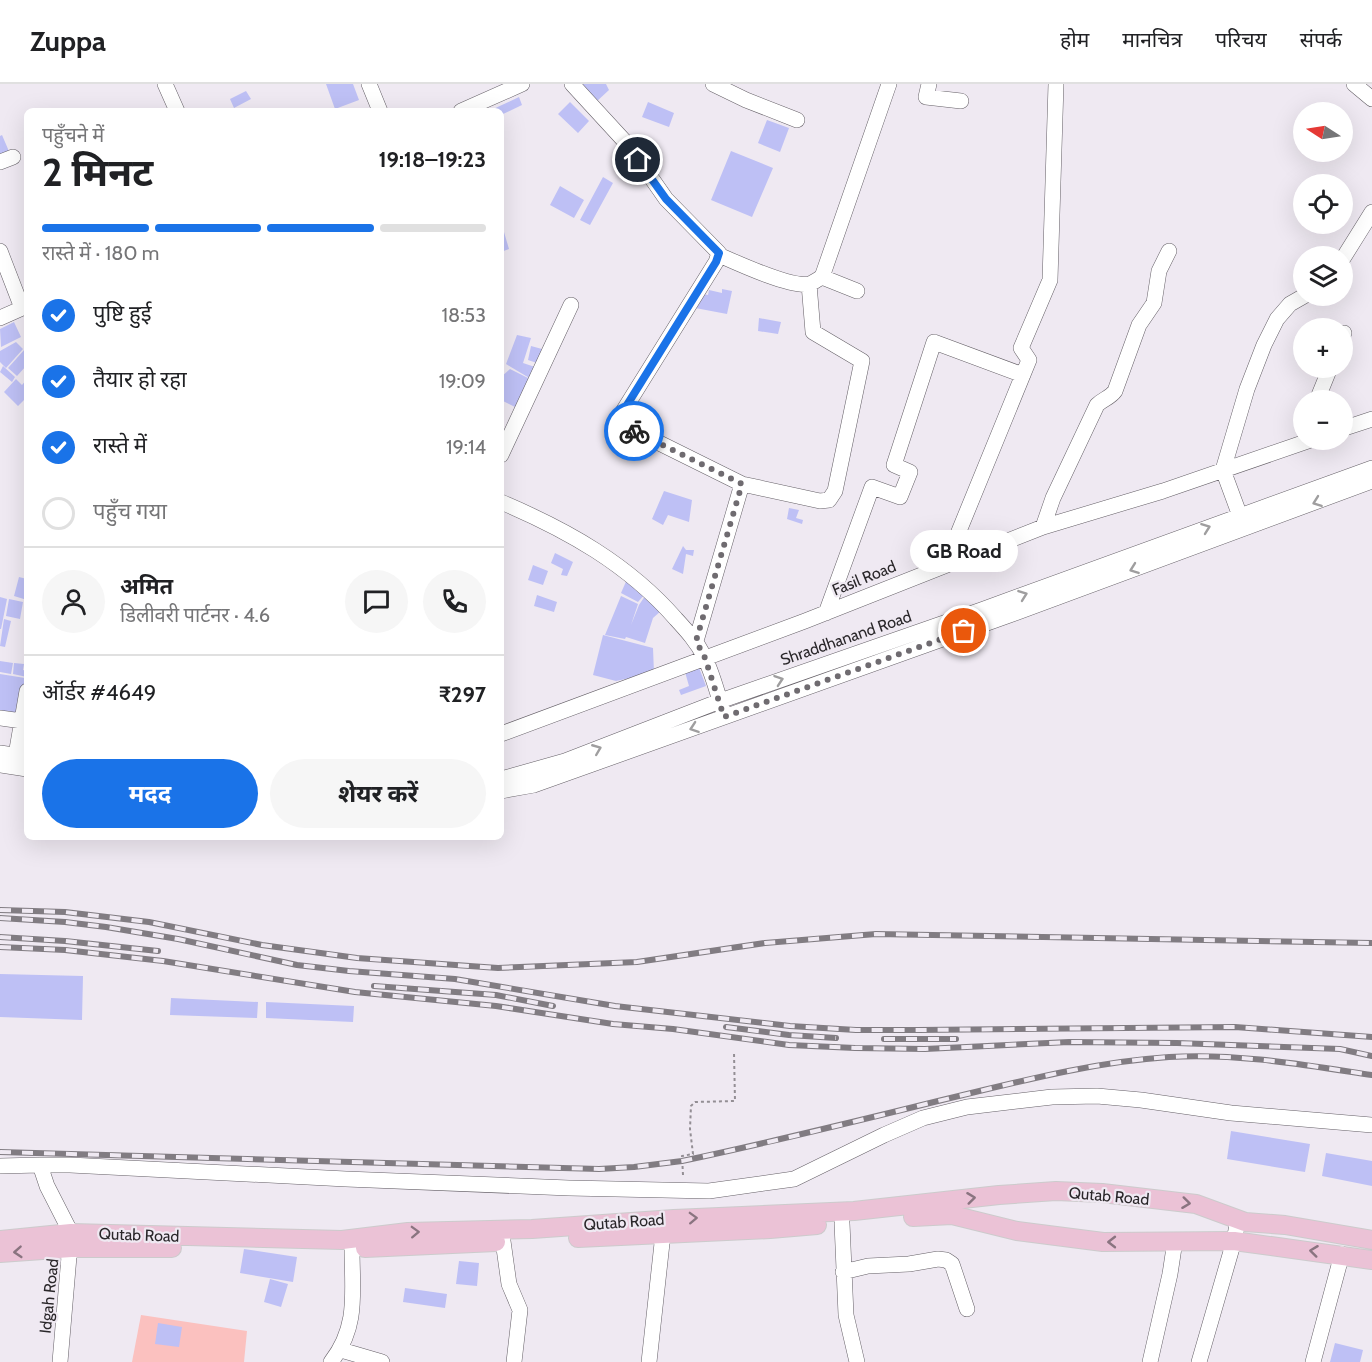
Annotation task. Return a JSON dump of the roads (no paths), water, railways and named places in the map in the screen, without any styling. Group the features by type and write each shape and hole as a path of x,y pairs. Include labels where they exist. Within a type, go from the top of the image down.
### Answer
{"main road":[{"name":"Qutab Road","path":"0,1254 71,1241 342,1240 408,1232 532,1229 664,1227 770,1229 842,1223 999,1195 1056,1191 1101,1193 1196,1204 1241,1221 1285,1225 1372,1240"},
{"name":"Qutab Road","path":"0,1240 352,1248 503,1241 842,1211 936,1208 952,1215 1017,1231 1103,1242 1234,1241 1342,1254 1372,1260"},
{"path":"1342,1254 1346,1236"}],"street":[{"path":"165,84 176,108"},
{"path":"369,84 379,108"},
{"path":"468,108 522,84"},
{"path":"572,84 629,146 666,199 718,250 719,255 621,417 623,425 742,484 819,501 828,500 835,491 862,361 813,332 815,280 889,84"},
{"path":"713,84 746,100 798,120"},
{"path":"928,84 926,97 961,101"},
{"path":"961,559 957,549 957,536 961,522 1029,360 1021,348 1050,280 1056,84"},
{"path":"1354,84 1372,99"},
{"path":"1351,246 1372,212"},
{"path":"0,251 24,305"},
{"path":"1043,527 1053,498 1097,405 1102,400 1110,398 1115,392 1139,325 1154,303 1160,271 1169,251"},
{"path":"719,255 793,283 815,280 857,291"},
{"path":"1240,516 1223,470 1247,389 1264,345 1277,320 1293,302"},
{"path":"504,449 571,305"},
{"path":"0,318 24,307"},
{"path":"826,613 872,487 900,497 910,472 894,465 934,342 1023,375"},
{"path":"1353,425 1372,419"},
{"name":"Fasil Road","path":"504,733 826,613 1043,527 1223,470 1293,444"},
{"name":"Shraddhanand Road","path":"504,790 534,784 724,717 1240,516 1372,468"},
{"name":"Shraddhanand Road","path":"504,778 565,761 720,701 918,640 1372,481"},
{"path":"696,641 742,484"},
{"path":"504,503 579,539 612,560 663,603 696,641 705,658 724,717"},
{"path":"0,753 21,756 24,709"},
{"path":"0,718 22,721"},
{"path":"0,765 24,769"},
{"path":"0,1166 70,1165 323,1178 709,1191 794,1179 923,1118 967,1107 1052,1097 1108,1097 1231,1113 1372,1125"},
{"path":"40,1165 71,1241"},
{"path":"1199,1362 1241,1221"},
{"path":"842,1223 846,1315 857,1362"},
{"path":"649,1362 664,1227"},
{"name":"Idgah Road","path":"60,1362 71,1241"},
{"path":"503,1241 509,1284 520,1310 514,1362"},
{"path":"1150,1362 1175,1241"},
{"path":"331,1362 341,1350 350,1330 352,1248"},
{"path":"1313,1362 1342,1254"},
{"path":"843,1272 881,1264 946,1260 952,1264 967,1309"},
{"path":"341,1350 382,1362"}],"railway":[{"path":"0,910 65,912 149,922 262,945 357,958 498,968 637,962 765,943 876,934 1372,943"},
{"path":"0,918 106,927 178,939 297,965 455,979 615,1006 790,1026 856,1030 1235,1027 1372,1037"},
{"path":"0,937 158,951"},
{"path":"0,947 65,950 163,961 355,992 496,1006 613,1024 673,1029 789,1045 925,1049 1069,1042 1177,1043 1340,1049 1372,1056"},
{"path":"374,986 496,995 553,1006"},
{"path":"726,1027 836,1038"},
{"path":"884,1039 956,1039"},
{"path":"0,1152 599,1169 682,1161 1024,1080 1111,1063 1195,1056 1246,1058 1372,1075"}],"place":[{"name":"GB Road","path":"964,631"}]}
